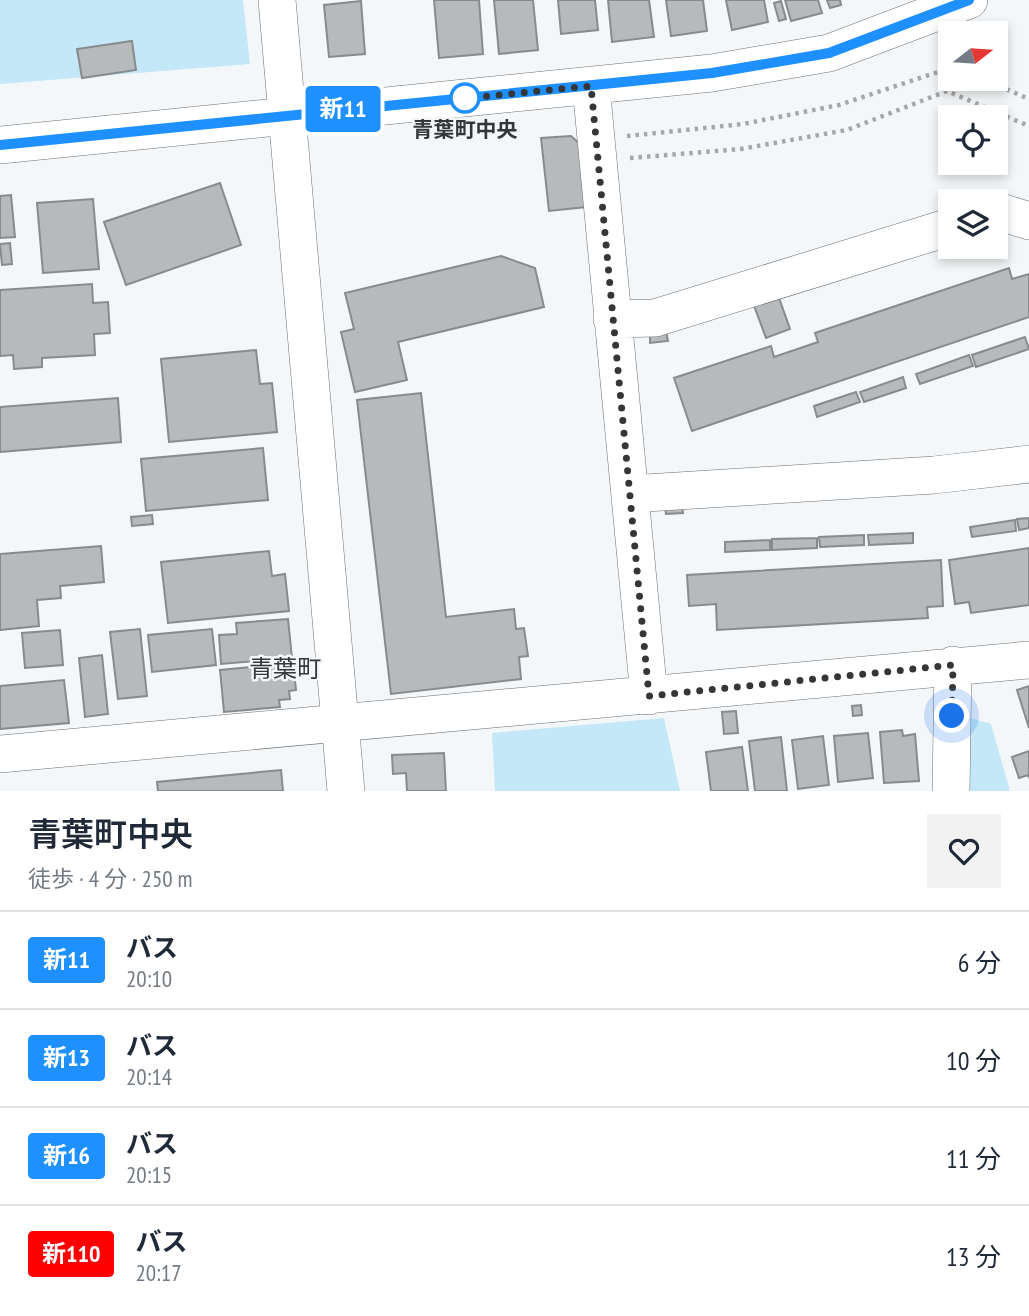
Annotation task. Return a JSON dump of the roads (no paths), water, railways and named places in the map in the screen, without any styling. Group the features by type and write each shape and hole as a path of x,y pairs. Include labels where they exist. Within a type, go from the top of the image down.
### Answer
{"street":[{"path":"277,0 346,791"},
{"path":"0,145 712,73 829,53 955,3"},
{"path":"591,86 649,696"},
{"path":"1008,214 1029,221"},
{"path":"612,319 655,318 938,231"},
{"path":"630,494 934,475 1029,464"},
{"path":"0,754 338,721 649,696 953,665 1029,660"},
{"path":"951,791 953,665"}],"place":[{"name":"青葉町中央","path":"465,98"}],"district":[{"name":"青葉町","path":"285,668"}]}
